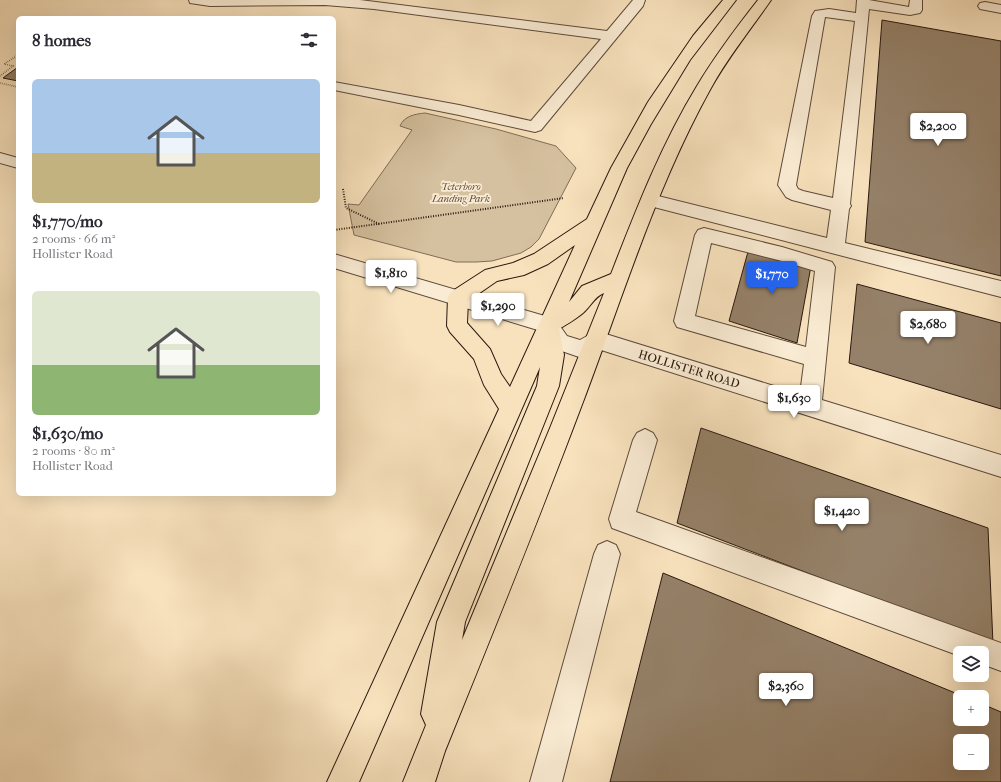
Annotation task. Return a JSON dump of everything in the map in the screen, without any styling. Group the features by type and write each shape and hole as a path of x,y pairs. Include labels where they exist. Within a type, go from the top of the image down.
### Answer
{"highway":[{"path":"712,19 714,0"},
{"path":"343,782 619,168 642,125 686,56 712,19 730,0"},
{"path":"419,782 430,751 538,488 596,340 618,279 659,177 687,120 702,94 740,33 765,0"},
{"path":"511,408 492,378 482,354 457,326 458,298 492,275 517,270 541,259 593,223"},
{"path":"548,325 571,312 583,301 588,291 618,279"},
{"path":"430,751 451,622 548,386 553,355 548,325"}],"street":[{"path":"195,0 281,5 325,1 374,5 610,36"},
{"path":"336,86 459,110 535,127 639,0"},
{"path":"842,206 798,196 792,193 787,184 819,16 824,13 862,7 910,12 916,10 916,0"},
{"path":"985,6 1001,9"},
{"path":"835,247 842,206 862,7"},
{"path":"0,158 16,162"},
{"path":"650,200 1001,289"},
{"path":"810,406 825,267 782,254 704,235 684,321 815,358"},
{"path":"336,262 548,325 560,342 582,349 596,340"},
{"name":"HOLLISTER ROAD","path":"596,340 1001,466"},
{"path":"645,440 621,519 1001,657"},
{"path":"546,782 607,554"}],"path":[{"path":"0,76 13,66 4,64 16,56"},
{"path":"0,83 16,87"},
{"path":"343,189 346,208 380,224"},
{"path":"336,230 564,198"}],"green space":[{"name":"Teterboro Landing Park","path":"425,113 496,129 556,146 576,168 539,239 531,247 521,253 492,261 456,262 354,235 348,204 359,205 412,130 400,126 404,120 410,116"}],"building":[{"path":"882,20 1001,41 1001,276 865,242"},
{"path":"16,68 16,81 3,78"},
{"path":"749,248 811,266 797,343 729,321"},
{"path":"857,284 1001,323 1001,409 849,363"},
{"path":"701,428 988,528 993,644 677,523"},
{"path":"663,573 953,692 953,726 989,726 989,707 1001,712 1001,782 610,782"}]}
